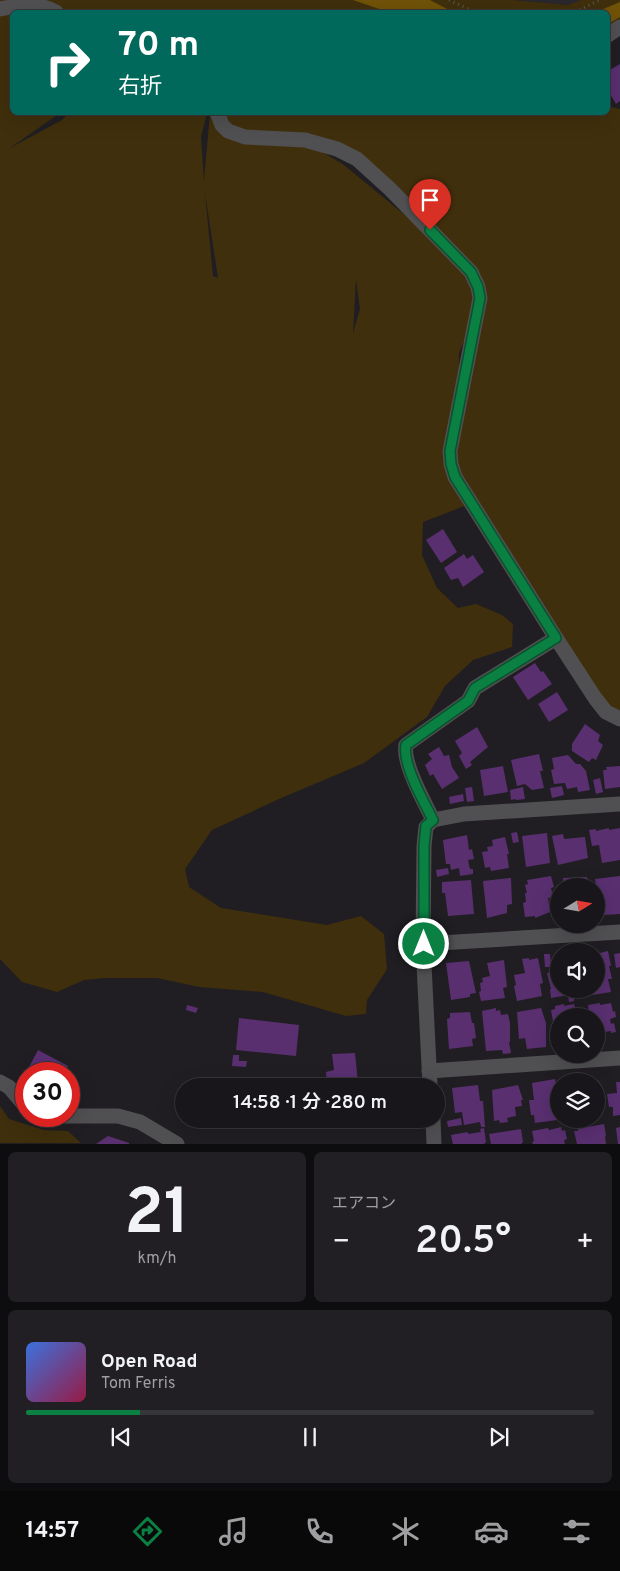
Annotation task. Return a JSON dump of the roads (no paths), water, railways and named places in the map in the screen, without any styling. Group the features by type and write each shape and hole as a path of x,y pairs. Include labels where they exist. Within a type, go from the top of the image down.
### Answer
{"street":[{"path":"0,9 31,4 51,10"},
{"path":"219,115 222,125 228,131 246,137 305,140 337,149 357,159 390,189 471,272 478,287 479,307 450,451 455,477 556,638 606,712 620,719"},
{"path":"433,820 412,775 406,758 406,745 468,701 475,688 556,638"},
{"path":"430,1078 424,944 424,846 426,826 433,820 464,814 620,804"},
{"path":"424,944 620,932"},
{"path":"439,1078 620,1058"},
{"path":"0,1082 15,1095"},
{"path":"80,1116 118,1116 140,1122 177,1144"},
{"path":"433,1128 434,1144"}]}
